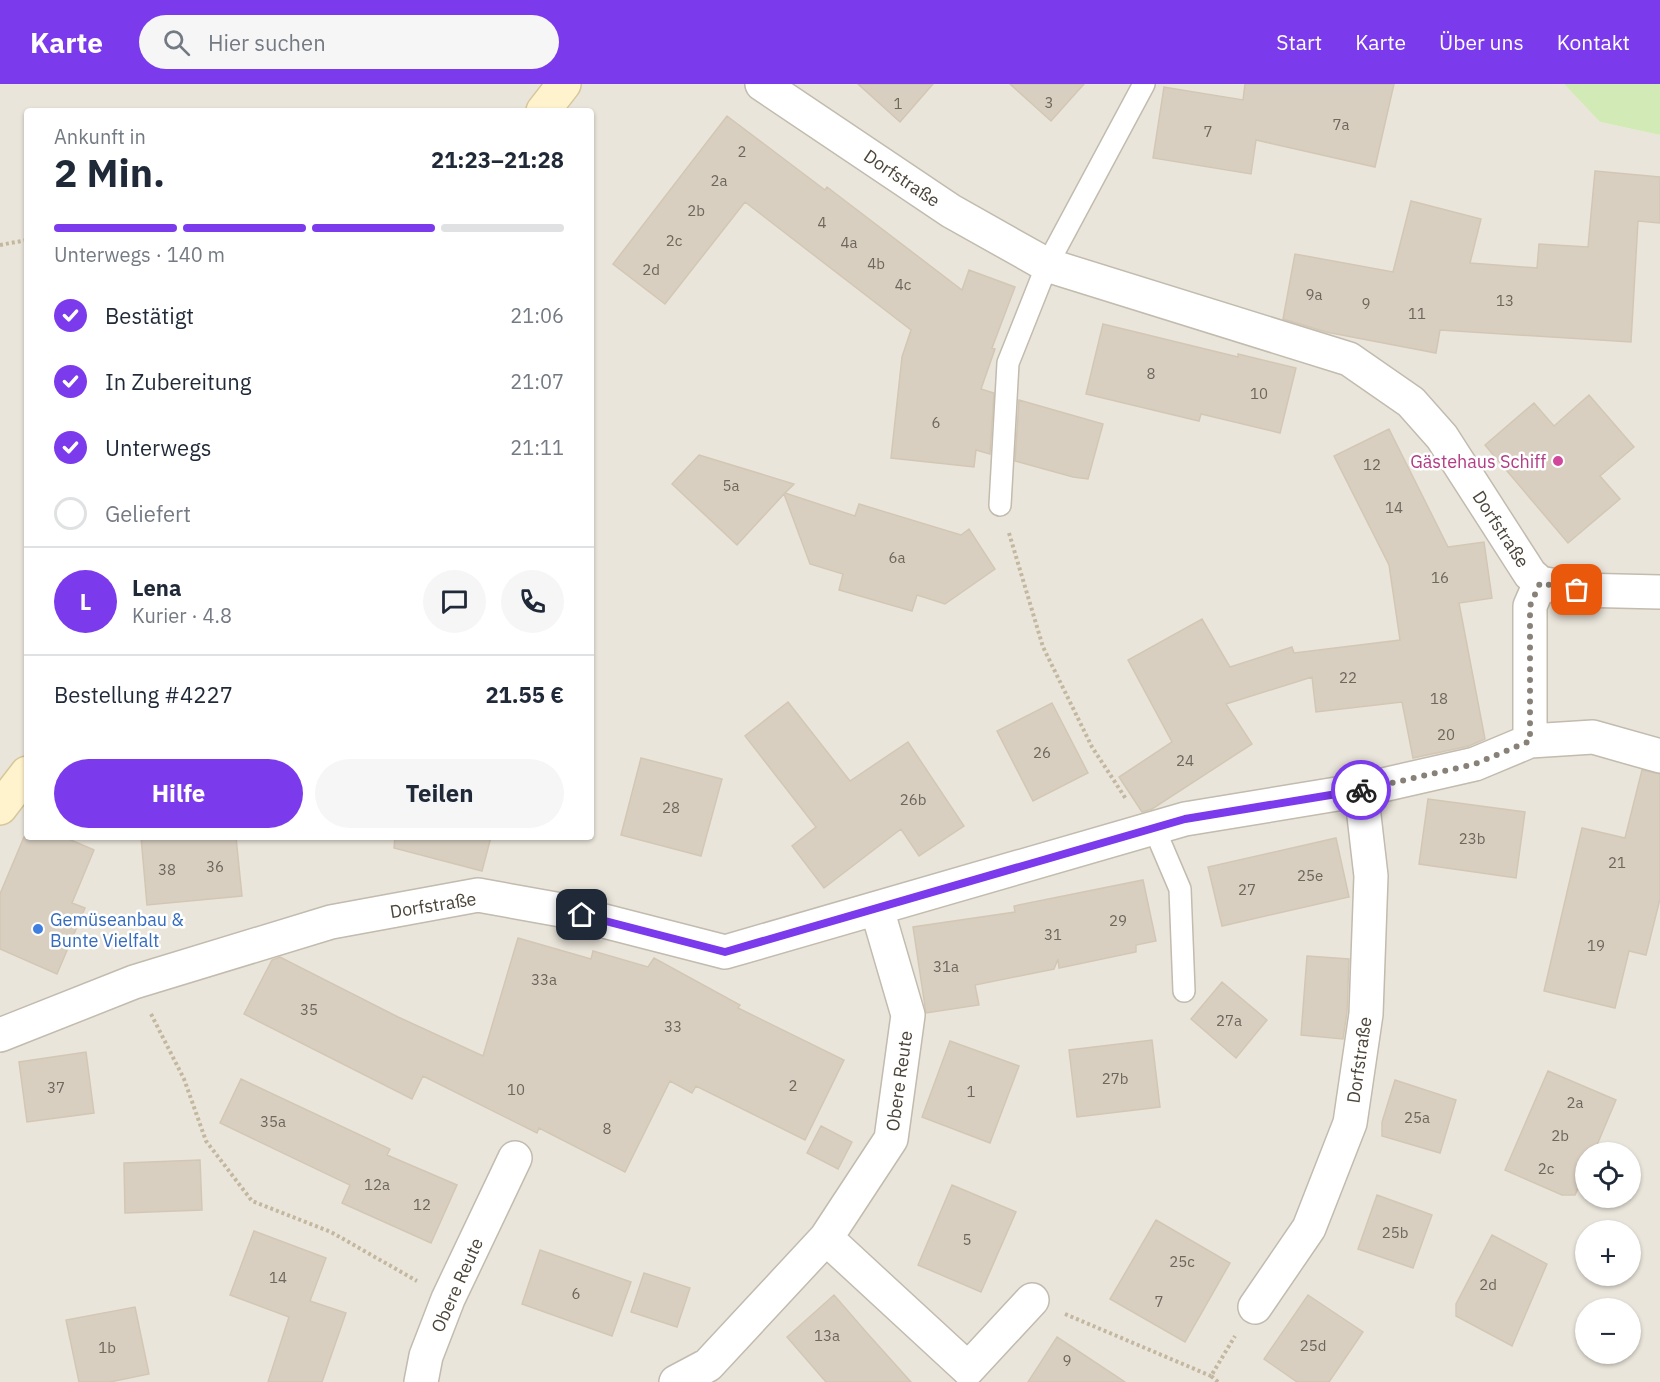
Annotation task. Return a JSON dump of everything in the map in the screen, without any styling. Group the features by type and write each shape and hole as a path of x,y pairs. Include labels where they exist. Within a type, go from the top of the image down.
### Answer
{"main road":[{"path":"545,108 564,84"},
{"path":"0,807 24,777"}],"street":[{"name":"Dorfstraße","path":"0,1035 134,982 331,922 478,895 561,910 725,952 1185,819 1361,790 1475,764 1530,741 1530,606 1540,583 1530,574 1442,437 1410,402 1349,359 1047,265 951,211 762,84"},
{"path":"1540,583 1577,590 1660,592"},
{"path":"1530,741 1593,737 1660,756"},
{"name":"Dorfstraße","path":"1256,1307 1310,1228 1350,1123 1366,1014 1371,899 1371,876 1361,790"},
{"name":"Obere Reute","path":"676,1382 708,1365 826,1238 891,1140 908,1016 877,909"},
{"name":"Obere Reute","path":"421,1382 426,1356 448,1299 516,1158"},
{"path":"826,1238 968,1369 1032,1300"}],"lane":[{"path":"1000,505 1008,363 1047,265 1144,84"},
{"path":"1150,829 1180,889 1184,991"}],"path":[{"path":"0,245 24,241"},
{"path":"1000,505 1043,647 1092,747 1150,829"},
{"path":"134,982 184,1079 206,1141 252,1201 332,1232 448,1299"},
{"path":"1032,1300 1211,1376 1218,1382"},
{"path":"1211,1376 1227,1348 1256,1307"}],"shaded area":[{"path":"0,84 1564,84 1600,122 1660,135 1660,1382 0,1382"}],"green space":[{"path":"1564,84 1660,84 1660,135 1600,122"}],"building":[{"path":"858,84 933,84 900,122"},
{"path":"1010,84 1084,84 1051,121"},
{"path":"1245,84 1394,84 1375,167 1256,140 1251,174 1153,158 1164,87 1243,100"},
{"path":"727,116 825,190 827,187 962,290 969,270 1015,287 992,348 995,349 981,389 994,393 990,454 976,450 974,467 891,458 902,357 911,330 745,202 665,304 613,264"},
{"path":"1595,171 1660,177 1660,223 1638,221 1631,342 1440,330 1436,353 1326,332 1283,319 1295,254 1393,272 1411,201 1481,219 1470,263 1537,268 1539,244 1588,247"},
{"path":"1103,324 1238,357 1238,354 1296,368 1280,433 1201,414 1199,421 1086,394"},
{"name":"Gästehaus Schiff","path":"1589,395 1634,447 1600,476 1620,499 1568,543 1485,445 1534,403 1554,426"},
{"path":"1019,400 1103,424 1088,479 1015,461"},
{"path":"1389,429 1448,547 1484,542 1492,598 1459,603 1485,739 1469,746 1413,758 1402,702 1316,712 1312,677 1226,704 1252,744 1152,809 1142,812 1119,777 1172,742 1128,660 1202,619 1230,667 1292,647 1294,653 1400,640 1389,565 1334,456"},
{"path":"699,455 794,484 785,493 855,516 859,504 961,535 969,529 995,569 945,604 917,595 912,611 839,590 843,574 810,564 784,494 737,545 672,484"},
{"path":"788,702 850,781 908,742 964,826 919,856 901,829 824,888 792,846 816,827 745,736"},
{"path":"1052,703 1088,773 1033,801 997,731"},
{"path":"641,758 722,779 701,856 621,835"},
{"path":"1642,770 1660,774 1660,899 1646,955 1629,951 1615,1008 1544,991 1582,828 1625,838"},
{"path":"1428,799 1525,812 1516,878 1419,864"},
{"name":"Gemüseanbau & Bunte Vielfalt","path":"24,837 24,840 71,840 94,850 72,903 85,908 57,974 0,949 0,894"},
{"path":"1336,838 1349,897 1222,926 1208,867"},
{"path":"141,840 236,840 242,896 147,905"},
{"path":"395,840 490,840 482,871 394,848"},
{"path":"1143,880 1156,941 1136,945 1136,952 1059,968 1058,959 1054,969 975,985 979,1005 926,1013 913,927 1015,912 1014,906"},
{"path":"518,938 591,959 593,951 648,967 654,958 740,1005 738,1008 844,1060 805,1140 696,1086 692,1093 670,1081 625,1172 539,1128 537,1133 423,1076 412,1099 244,1014 272,960 280,957 398,1017 483,1056"},
{"path":"1307,956 1349,959 1347,1012 1343,1039 1301,1035"},
{"path":"1222,982 1267,1020 1236,1058 1191,1019"},
{"path":"1152,1040 1160,1107 1077,1117 1069,1050"},
{"path":"950,1041 1019,1066 990,1143 922,1117"},
{"path":"86,1052 94,1113 27,1122 19,1062"},
{"path":"1548,1071 1616,1100 1598,1142 1575,1142 1575,1195 1562,1195 1505,1170"},
{"path":"241,1079 390,1149 387,1155 457,1185 431,1243 342,1203 350,1185 220,1123"},
{"path":"1395,1080 1456,1100 1440,1153 1382,1136 1382,1122"},
{"path":"821,1126 852,1142 838,1169 807,1153"},
{"path":"200,1160 202,1210 125,1213 124,1163"},
{"path":"952,1185 1016,1212 981,1292 918,1265"},
{"path":"1377,1195 1432,1215 1413,1268 1358,1249"},
{"path":"1156,1220 1230,1263 1185,1342 1110,1299"},
{"path":"254,1231 326,1258 310,1301 346,1313 322,1382 268,1382 289,1317 230,1295"},
{"path":"1492,1235 1547,1264 1512,1346 1456,1316 1456,1304"},
{"path":"540,1250 631,1282 612,1336 522,1304"},
{"path":"644,1273 690,1288 677,1327 631,1312"},
{"path":"834,1295 911,1382 826,1382 787,1337"},
{"path":"1308,1295 1363,1332 1329,1382 1297,1382 1264,1359"},
{"path":"135,1307 149,1374 110,1382 79,1382 66,1320"},
{"path":"1057,1337 1125,1382 1028,1382"}],"way so far":[{"path":"1361,790 1475,764 1530,741 1530,606 1540,583 1577,590"}],"place":[{"name":"Gästehaus Schiff","path":"1558,461"},
{"name":"Gemüseanbau & Bunte Vielfalt","path":"38,929"}],"route":[{"path":"582,915 725,952 1185,819 1361,790"}]}
